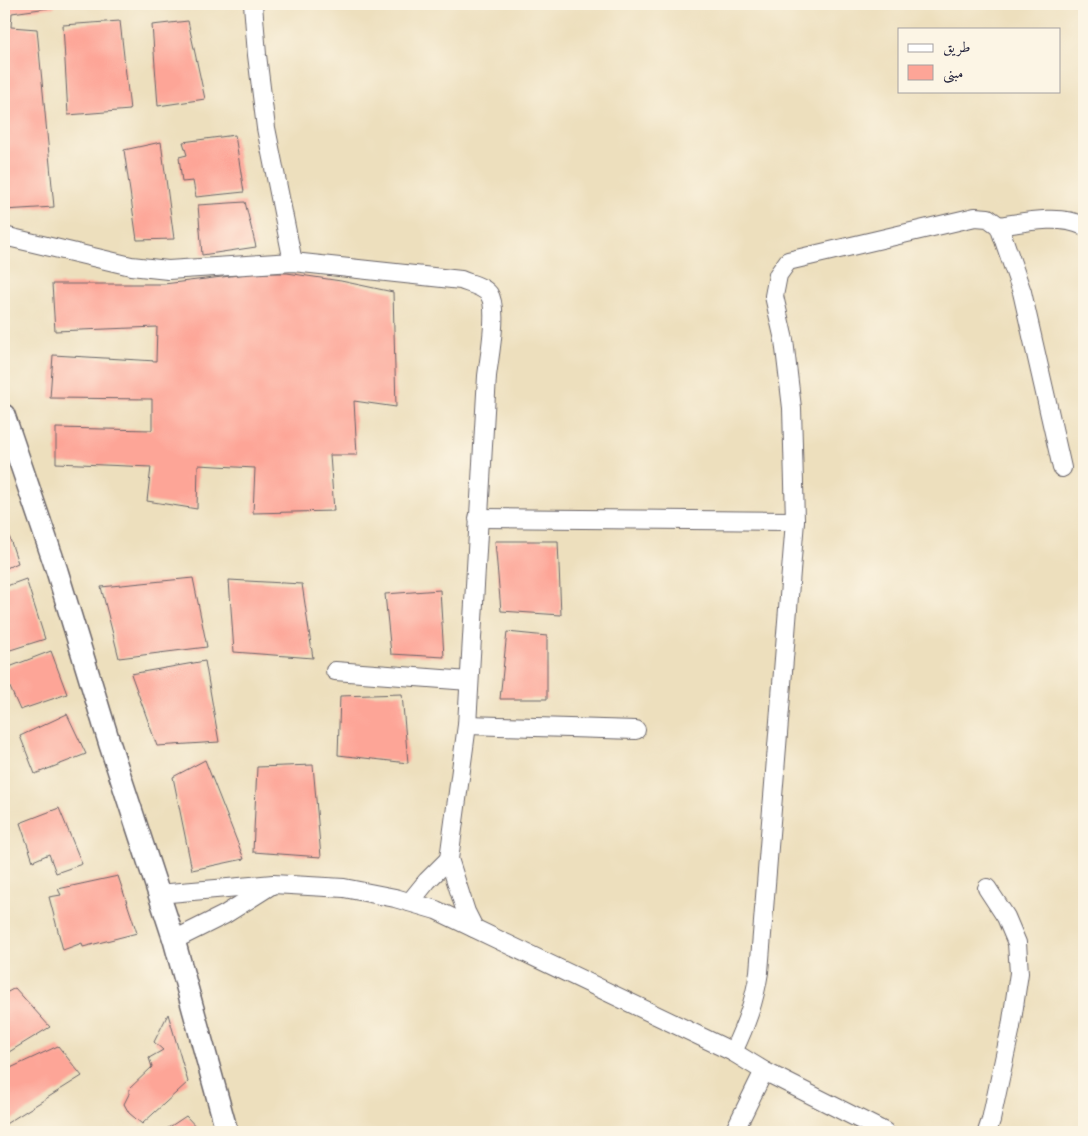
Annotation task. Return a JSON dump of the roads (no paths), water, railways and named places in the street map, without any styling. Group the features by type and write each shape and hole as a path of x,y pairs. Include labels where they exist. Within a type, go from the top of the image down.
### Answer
{"street":[{"path":"254,4 257,55 266,128 293,262"},
{"path":"732,1052 748,1019 759,972 795,521 792,408 784,340 774,296 778,274 788,261 974,217 988,218 999,226 1022,292 1062,468"},
{"path":"999,226 1054,220 1078,223 1084,226"},
{"path":"4,236 131,266 168,270 293,262 461,280 480,287 489,294 493,305 493,323 487,376 467,724 449,859 466,912 474,928"},
{"path":"4,414 57,571 110,745 174,940 227,1132"},
{"path":"478,518 795,521"},
{"path":"335,671 469,682"},
{"path":"467,724 636,730"},
{"path":"410,902 427,881 449,859"},
{"path":"158,894 273,884 344,888 410,902 436,910 732,1052 764,1071 885,1132"},
{"path":"174,940 224,915 273,884"},
{"path":"987,888 1006,917 1017,943 1019,973 1011,1028 987,1132"},
{"path":"734,1132 764,1071"}]}
